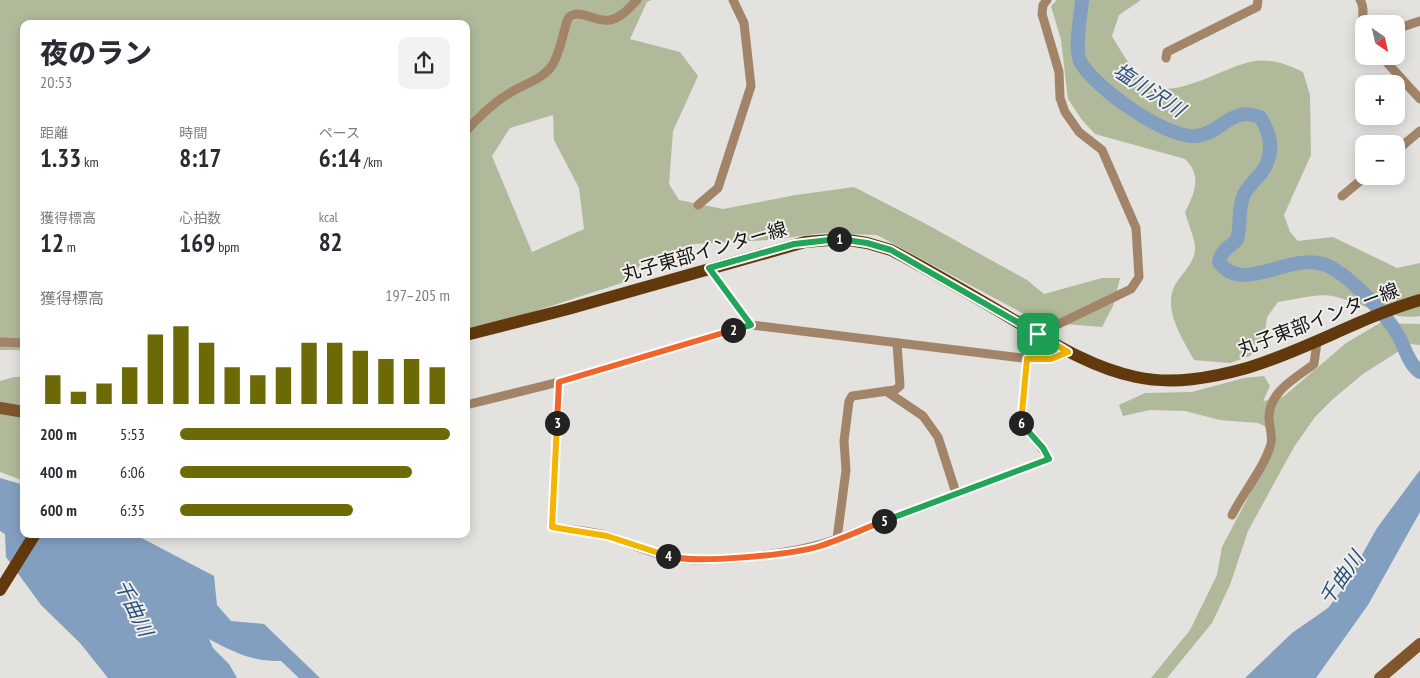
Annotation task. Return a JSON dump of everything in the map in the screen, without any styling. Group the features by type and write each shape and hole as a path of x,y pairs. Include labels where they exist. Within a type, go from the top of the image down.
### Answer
{"main road":[{"name":"丸子東部インター線","path":"470,333 568,310 805,242 834,239 859,241 882,247 906,258 1068,352 1100,366 1136,377 1185,380 1212,377 1246,368 1317,342 1398,307 1420,300"},
{"path":"3,584 32,538"}],"street":[{"path":"470,127 487,109 550,68 559,54 566,22 570,17 581,14 597,21 611,20 622,15 637,0"},
{"path":"698,205 718,188 751,86 744,23 732,0"},
{"path":"1038,334 1131,289 1139,277 1136,228 1102,150 1079,132 1069,119 1060,98 1059,72 1042,14 1043,4 1047,0"},
{"path":"1166,58 1167,52 1256,7 1258,0"},
{"path":"1360,0 1363,4 1363,15"},
{"path":"1405,26 1420,21"},
{"path":"1389,65 1420,98"},
{"path":"1405,142 1420,130"},
{"path":"1342,196 1355,185"},
{"path":"709,268 751,325"},
{"path":"470,404 559,382 751,325 1027,359 1051,359 1068,352"},
{"path":"0,342 20,343"},
{"path":"1232,515 1260,469 1272,442 1270,412 1275,394 1314,364 1317,342"},
{"path":"837,539 846,470 844,441 849,401 852,396 886,391 900,386 897,343"},
{"path":"559,382 552,527 607,536 670,557 703,560 794,551 820,546 956,492 1049,459 1035,438 1021,425 1027,359"},
{"path":"886,391 923,416 938,437 956,492"},
{"path":"0,408 20,411"},
{"path":"1380,678 1420,644"}],"green space":[{"path":"0,0 651,0 647,2 630,39 680,52 698,76 673,131 669,184 679,200 723,209 796,195 854,187 926,224 1027,280 1044,294 1102,278 1120,278 1113,306 1102,327 1039,322 877,235 824,233 769,240 693,244 644,260 628,281 514,318 470,328 470,20 20,20 20,350 0,350","holes":["553,115 554,140 579,188 584,229 532,252 492,156 510,128"]},
{"path":"1057,0 1141,0 1119,15 1112,36 1138,74 1149,84 1159,88 1186,85 1255,61 1280,63 1303,72 1310,95 1311,155 1284,215 1290,232 1298,241 1333,237 1397,268 1420,263 1420,316 1398,316 1327,295 1278,302 1267,317 1264,339 1250,356 1230,363 1194,360 1174,320 1171,299 1173,289 1195,253 1195,245 1185,212 1194,191 1194,171 1185,159 1095,134 1082,120 1068,99 1061,40 1051,6"},
{"path":"1380,323 1420,324 1420,345 1410,344 1363,374 1315,417 1294,447 1248,531 1230,585 1212,623 1167,678 1151,678 1190,630 1217,575 1222,547 1276,444 1275,431 1258,423 1220,420 1185,411 1150,410 1123,416 1119,405 1145,393 1192,392 1244,378 1264,376 1270,386 1263,401 1283,397 1346,343"},
{"path":"20,377 20,480 0,472 0,381"}],"water":[{"path":"1420,470 1420,512 1368,605 1316,678 1245,678 1292,633 1328,608 1344,587 1377,528"},
{"name":"千曲川","path":"0,478 20,484 20,538 142,538 214,576 217,605 231,621 264,624 320,678 299,678 281,661 252,658 209,639 213,648 229,664 237,678 108,678 80,643 41,605 6,557 5,534 0,531"}],"waterway":[{"name":"塩川沢川","path":"1082,0 1078,40 1080,61 1100,84 1132,110 1168,130 1184,135 1197,136 1206,134 1234,117 1242,115 1250,114 1260,117 1264,123 1269,137 1269,158 1262,172 1244,193 1237,240 1223,252 1219,262 1229,271 1240,275 1310,262 1323,264 1333,269 1366,295 1376,306 1399,337 1410,361 1420,372"}],"route":[{"path":"826,239 859,241 891,250 1038,334 1068,352 1061,357 1051,359 1027,359 1021,425 1035,438 1049,459 956,492 820,546 794,551 703,560 670,557 607,536 552,527 559,382 751,325 709,268 805,242 826,239"}]}
